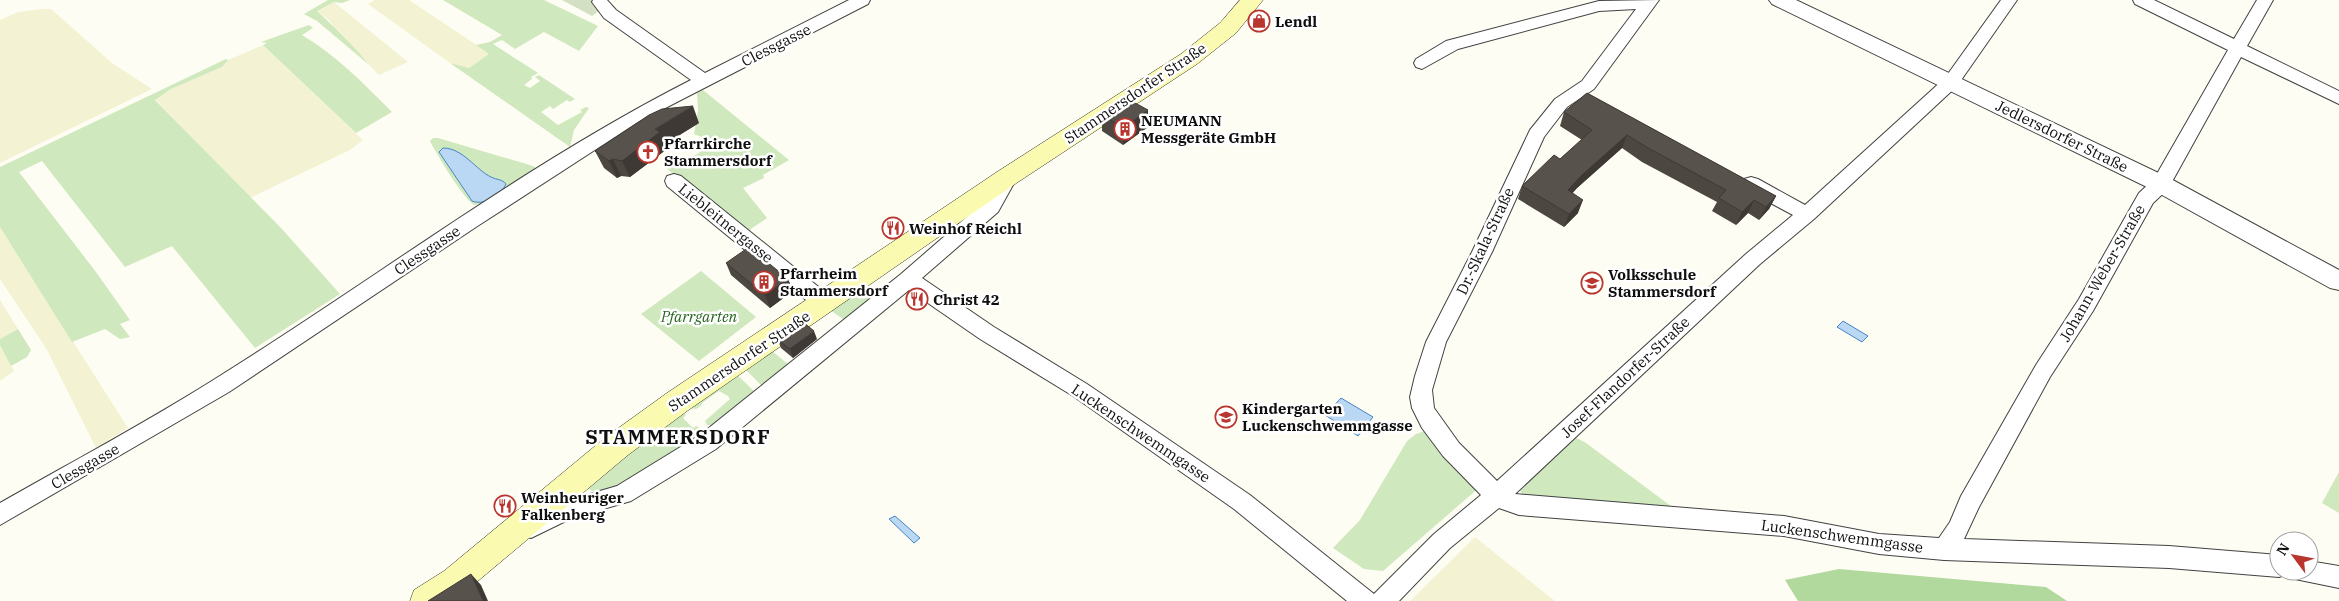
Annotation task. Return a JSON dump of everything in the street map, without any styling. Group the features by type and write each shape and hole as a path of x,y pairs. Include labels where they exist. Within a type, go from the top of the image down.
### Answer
{"main road":[{"name":"Stammersdorfer Straße","path":"426,601 455,581 617,446 685,397 1008,176 1189,58 1228,28 1252,0"}],"street":[{"name":"Clessgasse","path":"0,515 222,386 554,167 632,118 862,0"},
{"name":"Jedlersdorfer Straße","path":"1779,0 2161,184 2339,281"},
{"name":"Josef-Flandorfer-Straße","path":"1383,601 1442,541 1498,496 1752,259 1807,214 1951,82 2009,0"},
{"path":"2141,0 2339,98"},
{"name":"Johann-Weber-Straße","path":"1944,550 1959,528 1969,503 2043,371 2086,304 2146,198 2161,184 2265,0"},
{"path":"600,2 610,14 704,81"},
{"path":"1422,63 1452,45 1599,6 1649,2"},
{"name":"Dr.-Skala-Straße","path":"1498,496 1432,426 1421,399 1426,371 1434,353 1436,342 1536,134 1561,103 1588,85 1649,2"},
{"path":"1577,92 1594,101"},
{"name":"Stammersdorfer Straße","path":"504,541 567,510 623,494 708,442 908,279 991,207 1008,176"},
{"path":"1739,178 1807,214"},
{"name":"Liebleitnergasse","path":"674,181 824,303"},
{"name":"Luckenschwemmgasse","path":"908,279 987,333 1080,390 1242,502 1365,601"},
{"name":"Luckenschwemmgasse","path":"1498,496 1518,505 1784,526 1879,544 1944,550 2169,558 2269,565"},
{"path":"2319,574 2339,577"}],"green space":[{"path":"328,0 350,0 342,3 334,2 317,11 368,64 317,21 304,14"},
{"path":"375,0 409,0 490,54 469,68 450,63 368,4"},
{"path":"443,0 544,0 598,26 579,51 544,32 515,49 502,40 493,44 538,73 531,77 532,79 524,85 530,88 540,81 535,77 539,75 575,99 570,102 567,100 553,109 550,106 541,112 558,125 582,112 580,110 586,107 589,108 574,130 570,147 450,63 469,68 489,54 476,45 490,42 502,35"},
{"path":"562,0 603,0 597,4 597,8 600,10 592,16"},
{"path":"334,2 408,62 379,75 334,29 330,21 317,11"},
{"path":"51,9 112,63 152,89 0,163 0,20 18,12"},
{"path":"309,25 313,28 302,35 338,61 392,112 356,133 263,45 267,43 261,42"},
{"path":"263,45 363,140 350,150 250,198 155,99 171,89 222,67 228,60"},
{"path":"226,59 228,60 222,67 171,89 155,100 281,228 340,294 255,348 172,246 125,267 42,161 19,172 96,272 130,320 120,324 130,337 120,339 105,329 72,342 0,227 0,167"},
{"path":"703,90 789,160 763,175 764,178 743,188 767,218 745,233 666,168 680,156 683,158 697,154 706,144 704,138 694,134 698,111 697,93"},
{"path":"433,138 530,165 535,167 535,171 486,203 474,205 457,186 444,165 430,141"},
{"path":"0,227 128,428 96,448 46,348 0,279"},
{"name":"Pfarrgarten","path":"701,271 756,317 699,361 641,314"},
{"path":"867,285 874,290 873,296 846,321 827,308"},
{"path":"0,300 18,329 0,339"},
{"path":"18,329 31,350 27,357 11,366 0,345 0,339"},
{"path":"0,345 14,371 0,381"},
{"path":"772,351 789,365 764,385 761,385 745,369"},
{"path":"734,372 754,391 712,425 707,425 705,421 730,399 728,396 719,391 696,409 690,408"},
{"path":"680,411 686,415 683,418 693,428 697,426 700,429 700,434 696,438 609,492 596,493 587,488"},
{"path":"1425,431 1481,486 1383,571 1364,569 1333,548 1360,520 1407,441 1416,434"},
{"path":"1575,437 1586,443 1675,509 1524,497 1519,489"},
{"path":"2339,472 2339,513 2322,503"},
{"path":"1475,537 1555,601 1410,601"},
{"path":"1839,569 2046,587 2067,601 1798,601 1785,580"}],"water":[{"path":"443,148 463,155 485,174 503,181 506,184 504,188 487,201 472,201 439,152"},
{"path":"1843,321 1868,336 1862,342 1837,327"},
{"path":"1341,398 1373,417 1358,436 1325,415"},
{"path":"895,516 920,538 914,543 889,519"}],"building":[{"path":"1587,93 1776,196 1766,207 1754,200 1742,212 1719,198 1726,190 1627,135 1568,190 1583,200 1569,214 1522,186 1554,155 1560,159 1592,130 1564,112"},
{"path":"1126,98 1148,110 1123,128 1102,114"},
{"path":"693,106 655,129 660,132 622,161 613,159 609,161 595,151 649,115 662,109"},
{"path":"749,247 788,279 765,295 726,263"},
{"path":"803,322 814,331 790,349 778,340"},
{"path":"471,574 483,601 428,601"}],"place":[{"name":"Lendl","path":"1259,21"},
{"name":"NEUMANN Messgeräte GmbH","path":"1125,129"},
{"name":"Pfarrkirche Stammersdorf","path":"648,152"},
{"name":"Weinhof Reichl","path":"893,228"},
{"name":"Pfarrheim Stammersdorf","path":"764,282"},
{"name":"Volksschule Stammersdorf","path":"1592,283"},
{"name":"Christ 42","path":"917,299"},
{"name":"Kindergarten Luckenschwemmgasse","path":"1226,417"},
{"name":"Weinheuriger Falkenberg","path":"505,506"}],"district":[{"name":"STAMMERSDORF","path":"678,436"}]}
